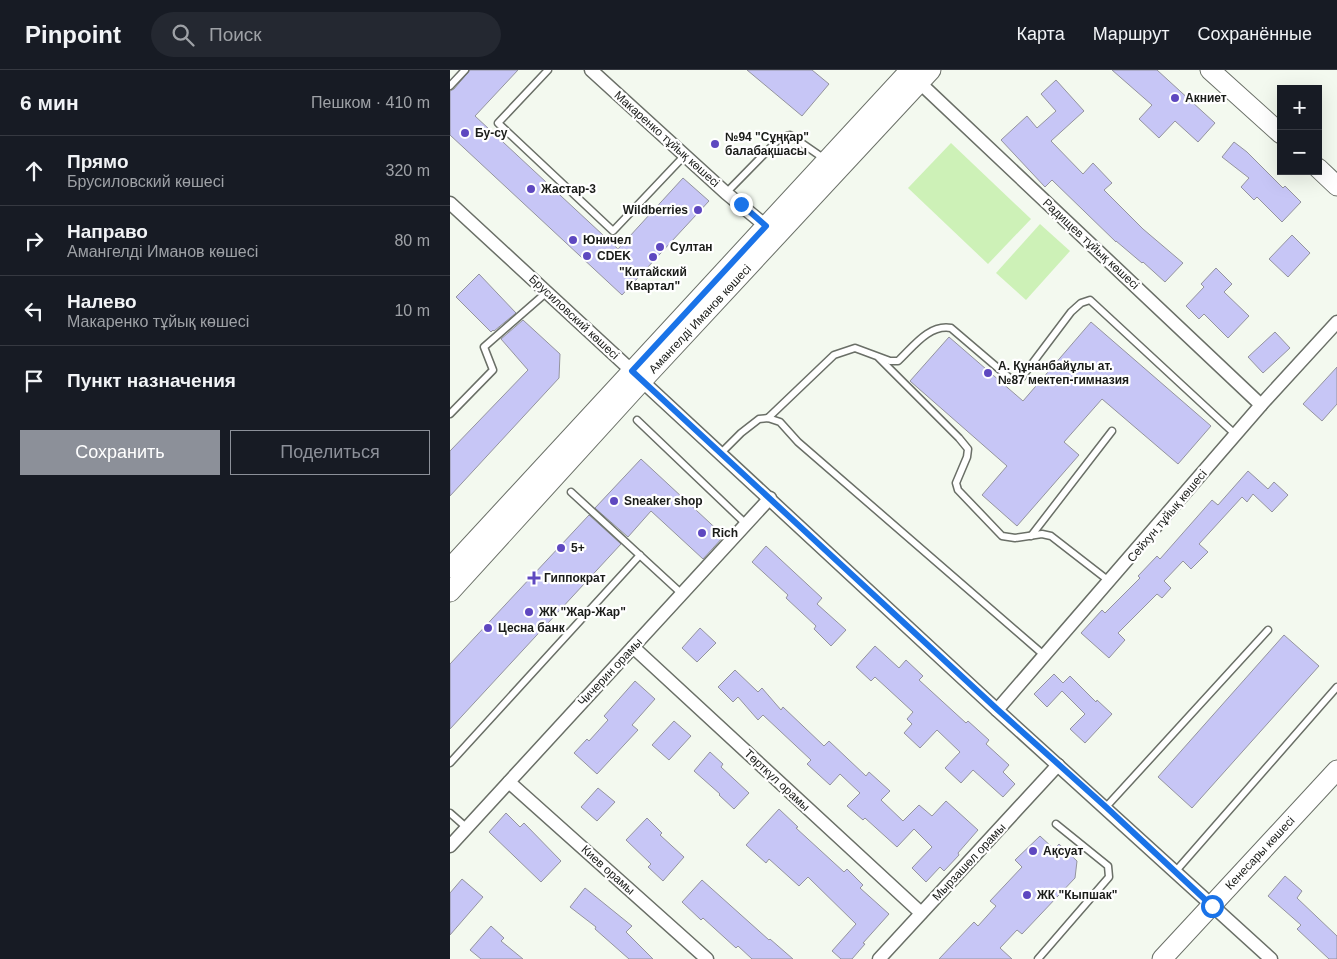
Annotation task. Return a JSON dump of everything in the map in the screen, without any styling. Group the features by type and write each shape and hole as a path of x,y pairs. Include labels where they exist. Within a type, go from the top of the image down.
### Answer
{"main road":[{"path":"1210,70 1277,130"},
{"name":"Амангелді Иманов көшесі","path":"450,592 766,226 827,160 920,74"},
{"name":"Амангелді Иманов көшесі","path":"450,568 638,376 920,74"},
{"path":"1322,172 1337,186"},
{"name":"Кенесары көшесі","path":"1162,959 1337,770"}],"street":[{"name":"Макаренко тұйық көшесі","path":"591,70 726,193 766,226"},
{"name":"Радищев тұйық көшесі","path":"920,74 1261,405"},
{"name":"Брусиловский көшесі","path":"450,203 998,710 1271,959"},
{"name":"Сейхун тұйық көшесі","path":"998,710 1261,405 1337,322"},
{"name":"Чичерин орамы","path":"450,846 770,498"},
{"name":"Төрткүл орамы","path":"633,647 921,913"},
{"name":"Мырзашөл орамы","path":"879,959 1058,765"},
{"name":"Киев орамы","path":"509,782 707,959"}],"lane":[{"path":"450,86 465,70"},
{"path":"548,70 498,123 613,231 685,154"},
{"path":"726,193 780,138 790,135 827,160"},
{"path":"450,414 494,370 484,347 547,292"},
{"path":"768,418 834,355 855,348 890,361 898,361 930,332 942,327 951,328 1012,380 1022,377 1071,312 1081,303 1090,300 1236,435"},
{"path":"877,356 968,449 967,458 956,482 958,490 1002,536 1015,538 1042,534 1051,536 1110,582"},
{"path":"721,453 759,419 768,418 780,422 798,442 1045,656"},
{"path":"637,420 746,524"},
{"path":"1031,536 1112,431"},
{"path":"571,492 682,594"},
{"path":"450,763 640,555"},
{"path":"1106,807 1268,630"},
{"path":"1175,872 1337,687"},
{"path":"450,813 466,827"},
{"path":"1038,959 1109,877 1108,866 1056,824"}],"green space":[{"path":"951,143 1031,219 988,264 908,188"},
{"path":"1040,224 1070,251 1026,300 996,273"}],"building":[{"name":"Жастар-3","path":"470,70 518,70 475,116 618,249 683,178 709,201 622,295 450,135 450,91 454,89"},
{"path":"747,70 812,70 829,84 802,116"},
{"path":"1112,70 1157,70 1215,123 1198,142 1175,121 1159,138 1139,119 1152,105"},
{"path":"1056,80 1084,111 1051,141 1083,174 1093,163 1112,183 1104,190 1143,229 1183,263 1165,282 1143,262 1116,242 1052,180 1045,187 1001,140 1027,116 1037,128 1056,111 1041,94"},
{"path":"1234,142 1247,152 1283,188 1285,186 1301,202 1282,222 1257,197 1254,200 1241,187 1249,178 1222,157"},
{"path":"1292,235 1310,253 1288,277 1269,259"},
{"path":"1216,268 1232,284 1224,292 1249,316 1228,338 1204,314 1199,319 1186,306 1204,287 1201,284"},
{"path":"479,274 516,313 491,332 456,297"},
{"path":"523,320 560,354 559,378 450,496 450,451 528,370 501,339"},
{"path":"1091,322 1211,426 1178,464 1102,399 1064,442 1079,455 1017,526 982,495 1007,466 910,381 949,337 1023,401"},
{"path":"1275,332 1290,348 1263,373 1248,357"},
{"path":"1337,367 1337,404 1322,421 1303,404"},
{"path":"641,459 724,536 703,559 651,511 628,537 595,508"},
{"path":"1248,471 1268,489 1274,482 1288,495 1272,512 1253,494 1247,502 1242,497 1199,544 1208,552 1191,569 1183,561 1164,581 1171,588 1162,598 1157,594 1118,633 1125,640 1109,658 1081,633 1102,610 1105,613 1140,578 1138,576 1157,556 1160,559 1212,500 1218,505"},
{"name":"ЖК \"Жар-Жар\"","path":"589,515 621,544 450,729 450,664"},
{"path":"766,546 822,598 817,604 846,630 831,646 814,629 816,626 786,598 788,595 752,562"},
{"path":"700,628 716,643 697,662 682,648"},
{"path":"1284,635 1319,666 1192,808 1158,777"},
{"path":"875,646 899,668 906,660 923,676 919,680 966,723 968,721 989,740 986,744 1009,765 1003,772 1015,784 1003,797 973,770 961,783 945,768 960,752 937,730 920,748 904,733 912,724 907,719 913,712 875,677 871,681 856,667"},
{"path":"735,670 758,692 762,688 781,710 783,707 824,746 829,741 866,776 869,772 890,791 881,800 903,821 919,805 932,816 946,801 978,830 944,871 940,867 926,882 912,868 932,847 914,829 897,847 865,818 863,820 847,806 860,793 840,774 830,785 807,764 811,760 763,715 758,720 738,697 733,702 718,687"},
{"path":"1054,674 1063,683 1070,676 1096,702 1097,700 1112,714 1085,743 1070,729 1085,714 1062,691 1047,707 1034,694"},
{"path":"635,681 655,699 632,725 638,730 597,774 574,753 587,739 589,741 608,720 604,716"},
{"path":"674,721 691,736 669,760 652,745"},
{"path":"710,752 723,764 721,767 749,793 734,809 694,771"},
{"path":"598,788 615,802 597,821 581,807"},
{"path":"779,809 798,827 796,828 844,872 847,869 863,885 860,888 889,914 863,943 865,944 852,959 841,959 832,951 856,924 808,877 799,886 769,859 766,863 746,845"},
{"path":"506,813 520,827 524,823 561,861 541,882 489,832"},
{"path":"647,818 662,833 660,835 684,857 663,881 648,867 651,864 626,840"},
{"name":"ЖК \"Кыпшак\"","path":"1040,836 1054,849 1059,844 1077,861 1075,878 1022,934 1017,930 1000,948 1012,959 939,959 974,922 978,926 996,906 990,901 1022,867 1015,860"},
{"path":"1285,876 1302,891 1297,898 1337,936 1337,959 1329,959 1297,929 1301,925 1268,896"},
{"path":"462,879 483,897 450,935 450,893"},
{"path":"702,880 793,959 752,959 738,946 736,948 703,918 701,920 682,902"},
{"path":"585,888 632,926 626,932 653,959 629,959 595,929 596,927 570,907"},
{"path":"491,926 504,938 501,941 523,959 481,959 470,950"}],"place":[{"name":"Акниет","path":"1175,98"},
{"name":"Бу-су","path":"465,133"},
{"name":"№94 \"Сұңқар\" балабақшасы","path":"715,144"},
{"name":"Жастар-3","path":"531,189"},
{"name":"Wildberries","path":"698,210"},
{"name":"Юничел","path":"573,240"},
{"name":"Султан","path":"660,247"},
{"name":"CDEK","path":"587,256"},
{"name":"\"Китайский Квартал\"","path":"653,257"},
{"name":"А. Құнанбайұлы ат. №87 мектеп-гимназия","path":"988,373"},
{"name":"Sneaker shop","path":"614,501"},
{"name":"Rich","path":"702,533"},
{"name":"5+","path":"561,548"},
{"name":"Гиппократ","path":"534,578"},
{"name":"ЖК \"Жар-Жар\"","path":"529,612"},
{"name":"Цесна банк","path":"488,628"},
{"name":"Ақсуат","path":"1033,851"},
{"name":"ЖК \"Кыпшак\"","path":"1027,895"}],"route":[{"path":"741,204 766,226 632,371 1212,906"}]}
